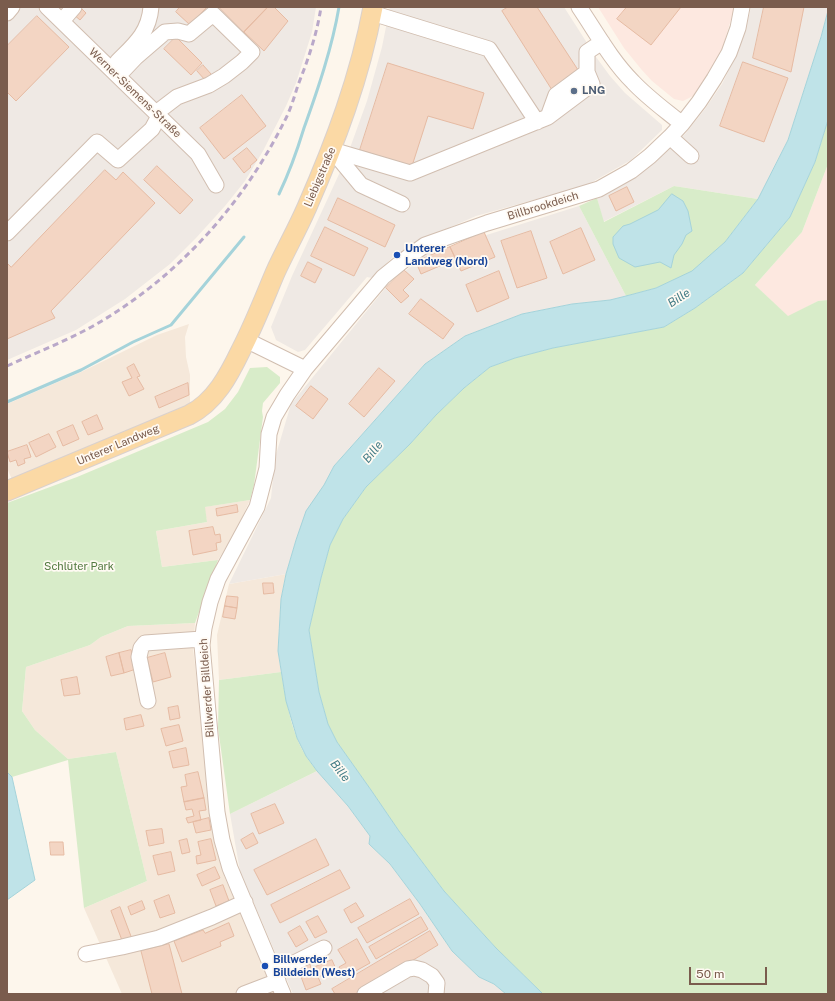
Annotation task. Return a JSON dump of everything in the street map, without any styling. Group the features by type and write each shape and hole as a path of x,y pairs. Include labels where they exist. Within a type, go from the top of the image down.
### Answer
{"main road":[{"name":"Liebigstraße","path":"221,387 246,340 332,150 361,62 372,10"},
{"name":"Unterer Landweg","path":"7,491 196,412 221,387"}],"street":[{"path":"7,13 12,7"},
{"name":"Werner-Siemens-Straße","path":"47,7 198,154 216,185"},
{"path":"62,21 74,7"},
{"path":"114,72 142,35 150,16 151,7"},
{"path":"579,7 602,42 632,82 650,99 682,124"},
{"name":"Billbrookdeich","path":"305,369 384,277 404,260 425,246 487,223 599,189 631,171 650,156 682,124 714,79 729,53 738,28 742,7"},
{"path":"372,10 489,49 543,119"},
{"path":"7,233 97,142 118,160 152,129 157,114 177,97 209,85 224,76 252,52 213,14 190,34 178,31 165,32 136,57 114,72"},
{"path":"332,150 410,173 543,119 592,84 587,72 588,52 602,42"},
{"path":"670,137 691,156"},
{"path":"332,150 361,185 402,204"},
{"path":"246,340 305,369"},
{"name":"Billwerder Billdeich","path":"279,982 230,868 222,840 214,782 202,639 210,602 218,579 257,507 267,468 269,434 274,417 305,369"},
{"path":"148,701 139,657 141,648 145,643 202,639"},
{"path":"86,954 159,938 245,902"},
{"path":"244,994 279,982 324,948"},
{"path":"365,994 408,969 414,968 422,970 432,976 437,983 436,994"}],"shaded area":[{"path":"7,7 316,7 312,32 296,83 286,106 263,151 245,181 225,206 170,264 125,299 76,330 7,360"},
{"path":"390,7 564,7 610,76 625,93 662,125 662,130 631,160 587,185 476,216 421,240 394,256 372,278 367,277 305,350 298,352 276,340 271,327 292,276 346,159 367,101 382,47"},
{"path":"598,7 734,7 722,49 712,68 693,96 683,101 674,99 652,81 641,69 624,48"},
{"path":"751,7 828,7 821,37 788,140 758,199 674,186 603,222 597,198 632,179 658,160 685,134 705,109 722,84 735,58 745,32"},
{"path":"828,164 828,300 818,301 788,317 755,285 802,232"},
{"path":"579,206 626,296 610,300 572,304 522,314 465,336 425,364 334,466 296,540 286,574 229,584 271,498 275,458 291,404 387,286 426,254"},
{"path":"189,324 185,337 186,357 190,375 190,405 13,482 7,468 7,404 81,372 157,335"},
{"path":"250,500 236,531 218,560 162,567 156,531 207,522 204,507"},
{"path":"286,574 281,599 279,626 278,651 281,672 219,680 217,635 229,584"},
{"path":"195,623 193,648 215,837 225,878 277,994 122,994 84,908 147,881 116,752 68,759 35,730 22,711 26,667 90,645 101,637 128,626"},
{"path":"317,771 348,806 370,836 369,844 390,864 420,904 452,951 479,977 494,984 506,994 293,994 240,871 230,814"}],"green space":[{"path":"828,120 828,164 802,232 755,285 788,316 818,301 828,300 828,994 543,994 496,948 444,891 399,831 337,742 328,724 319,692 309,630 330,545 343,519 366,487 410,444 436,415 464,388 490,367 515,358 553,348 664,327 695,308 743,273 790,217 815,162"},
{"path":"674,186 758,199 725,242 692,272 656,288 626,296 579,206 597,198 604,222"},
{"name":"Schlüter Park","path":"267,367 280,377 280,383 263,403 263,417 254,485 250,500 205,507 207,522 156,531 162,567 218,560 195,623 128,626 101,637 90,645 26,667 22,711 35,730 68,759 116,752 147,881 84,908 68,760 12,777 7,772 7,503 77,477 208,422 225,409 238,392 250,368"},
{"path":"281,672 287,704 296,737 306,756 317,771 230,814 218,728 219,680"}],"water":[{"name":"Bille","path":"828,11 828,120 815,162 790,217 743,273 695,308 664,327 553,348 515,358 490,367 464,388 436,415 410,444 366,487 343,519 330,545 309,630 319,692 328,724 337,742 399,831 444,891 496,948 543,994 506,994 494,984 479,977 452,951 420,904 390,864 369,844 370,836 348,806 317,771 306,756 297,738 286,701 278,651 281,599 286,574 296,540 306,511 324,485 334,466 425,364 465,336 522,314 572,304 610,300 656,288 692,271 725,242 758,199 788,140"},
{"path":"672,194 683,201 688,211 692,231 686,235 682,244 674,255 671,268 660,262 635,267 619,258 613,244 613,237 623,226 658,210"},
{"path":"7,772 12,777 35,880 7,900"}],"building":[{"path":"80,7 86,13 80,20 73,14"},
{"path":"180,7 207,7 190,25 176,12"},
{"path":"219,7 268,7 244,32"},
{"path":"268,7 274,7 288,21 264,51 244,32"},
{"path":"508,7 537,7 580,73 552,90 502,11"},
{"path":"627,7 681,7 651,45 617,19"},
{"path":"764,7 804,7 791,72 753,58"},
{"path":"37,16 69,47 16,101 7,92 7,46"},
{"path":"176,37 202,63 191,75 164,49"},
{"path":"743,62 788,78 764,142 720,126"},
{"path":"388,63 484,93 473,129 428,116 412,166 360,150"},
{"path":"203,65 211,74 205,80 197,71"},
{"path":"242,95 266,126 224,159 200,128"},
{"path":"247,148 257,160 244,173 233,159"},
{"path":"157,166 193,200 180,214 144,180"},
{"path":"105,170 116,180 123,172 155,203 51,311 55,318 7,339 7,263 11,267"},
{"path":"627,187 634,202 616,211 609,196"},
{"path":"338,198 395,225 385,247 328,220"},
{"path":"325,227 368,248 354,276 311,256"},
{"path":"581,228 595,260 563,274 550,242"},
{"path":"531,231 547,278 517,288 501,241"},
{"path":"484,232 495,257 461,271 450,247"},
{"path":"450,247 456,259 421,274 416,262"},
{"path":"308,262 322,269 315,283 301,276"},
{"path":"404,270 414,279 403,290 409,296 401,303 386,288"},
{"path":"499,271 509,298 477,312 466,285"},
{"path":"421,299 454,324 443,339 409,314"},
{"path":"134,364 140,376 137,377 144,389 129,396 122,382 132,378 127,368"},
{"path":"379,368 395,381 364,417 349,404"},
{"path":"188,383 189,395 159,408 155,397"},
{"path":"311,386 328,399 313,419 296,406"},
{"path":"97,415 103,429 88,435 82,422"},
{"path":"73,425 79,439 63,446 57,432"},
{"path":"49,434 56,447 36,457 29,443"},
{"path":"27,445 31,457 24,459 25,463 18,466 16,460 10,462 7,452"},
{"path":"237,505 238,512 217,516 216,509"},
{"path":"213,527 215,535 220,534 221,542 216,543 217,550 193,555 189,531"},
{"path":"263,583 273,583 274,593 264,594"},
{"path":"227,596 238,597 237,608 225,606"},
{"path":"225,606 237,608 235,619 223,617"},
{"path":"131,650 136,669 124,673 119,653"},
{"path":"119,653 124,673 111,676 106,657"},
{"path":"165,653 171,677 153,682 147,658"},
{"path":"77,677 80,694 64,696 61,680"},
{"path":"178,706 180,718 170,720 168,708"},
{"path":"141,715 144,726 126,730 124,719"},
{"path":"179,725 183,741 166,746 161,729"},
{"path":"186,748 189,765 173,768 169,752"},
{"path":"198,772 204,798 184,802 181,787 187,786 185,775"},
{"path":"204,798 206,810 199,811 201,820 188,823 186,818 194,816 192,809 186,810 184,802"},
{"path":"275,804 284,823 259,834 251,814"},
{"path":"209,818 211,830 196,833 193,822"},
{"path":"162,829 164,843 149,846 146,831"},
{"path":"253,833 258,843 246,849 241,840"},
{"path":"187,839 190,852 182,854 179,841"},
{"path":"211,839 216,860 197,864 196,856 201,855 198,842"},
{"path":"316,839 329,865 267,895 254,870"},
{"path":"50,842 63,842 64,855 51,855"},
{"path":"171,852 175,871 158,875 153,856"},
{"path":"215,867 220,878 202,886 197,875"},
{"path":"340,870 350,888 280,923 271,905"},
{"path":"223,885 229,901 216,906 210,890"},
{"path":"169,895 175,913 160,918 154,901"},
{"path":"410,899 419,914 367,943 358,928"},
{"path":"142,901 145,909 131,915 128,907"},
{"path":"356,903 364,916 351,923 344,910"},
{"path":"120,907 132,939 123,943 111,911"},
{"path":"318,916 327,932 315,938 306,922"},
{"path":"421,917 428,929 376,959 369,947"},
{"path":"229,923 234,936 220,942 221,946 182,962 174,941 203,930 205,933"},
{"path":"300,926 308,940 296,947 288,933"},
{"path":"430,931 438,945 357,994 335,994 332,989"},
{"path":"357,939 370,963 345,977 339,967 346,963 338,950"},
{"path":"169,944 182,994 152,994 141,951"},
{"path":"332,960 336,969 318,977 321,984 306,990 297,966 309,961 311,968"}],"waterway":[{"path":"279,194 293,162 329,53 339,7"},
{"path":"7,402 81,370 133,342 171,325 244,237"}],"railway":[{"path":"7,366 69,338 105,319 160,280 208,233 250,180 268,152 286,118 312,47 321,7"}],"place":[{"name":"LNG","path":"574,91"},
{"name":"Unterer Landweg (Nord)","path":"397,255"},
{"name":"Billwerder Billdeich (West)","path":"265,966"}]}
